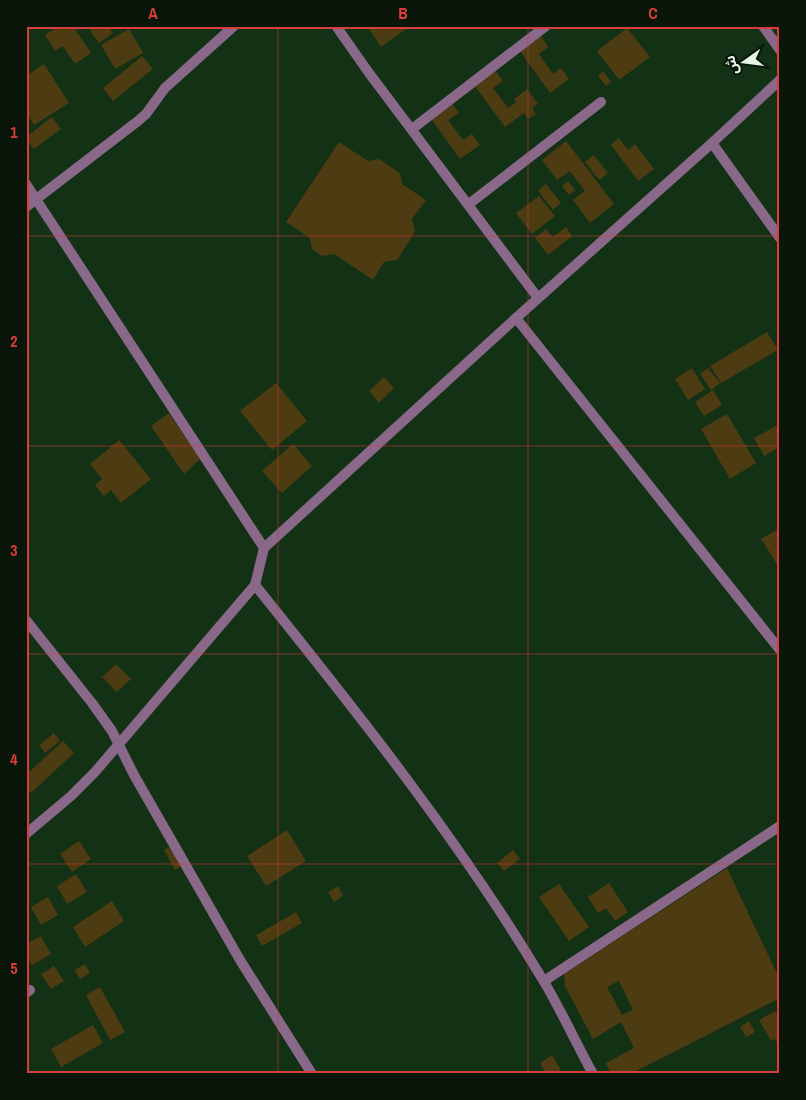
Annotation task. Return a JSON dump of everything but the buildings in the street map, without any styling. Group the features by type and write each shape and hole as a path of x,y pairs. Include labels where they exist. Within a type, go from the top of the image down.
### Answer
{"street":[{"path":"26,207 138,121 146,114 165,88 234,26"},
{"path":"336,26 538,298"},
{"path":"412,130 546,26"},
{"path":"763,26 780,50"},
{"path":"26,834 71,796 95,772 255,585 264,548 538,298 712,144 780,80"},
{"path":"468,204 601,102"},
{"path":"712,144 780,238"},
{"path":"26,184 264,548"},
{"path":"516,318 780,650"},
{"path":"255,585 368,728 472,870 544,981 593,1074"},
{"path":"26,620 112,731 134,775 235,952 312,1074"},
{"path":"544,981 780,826"}]}
